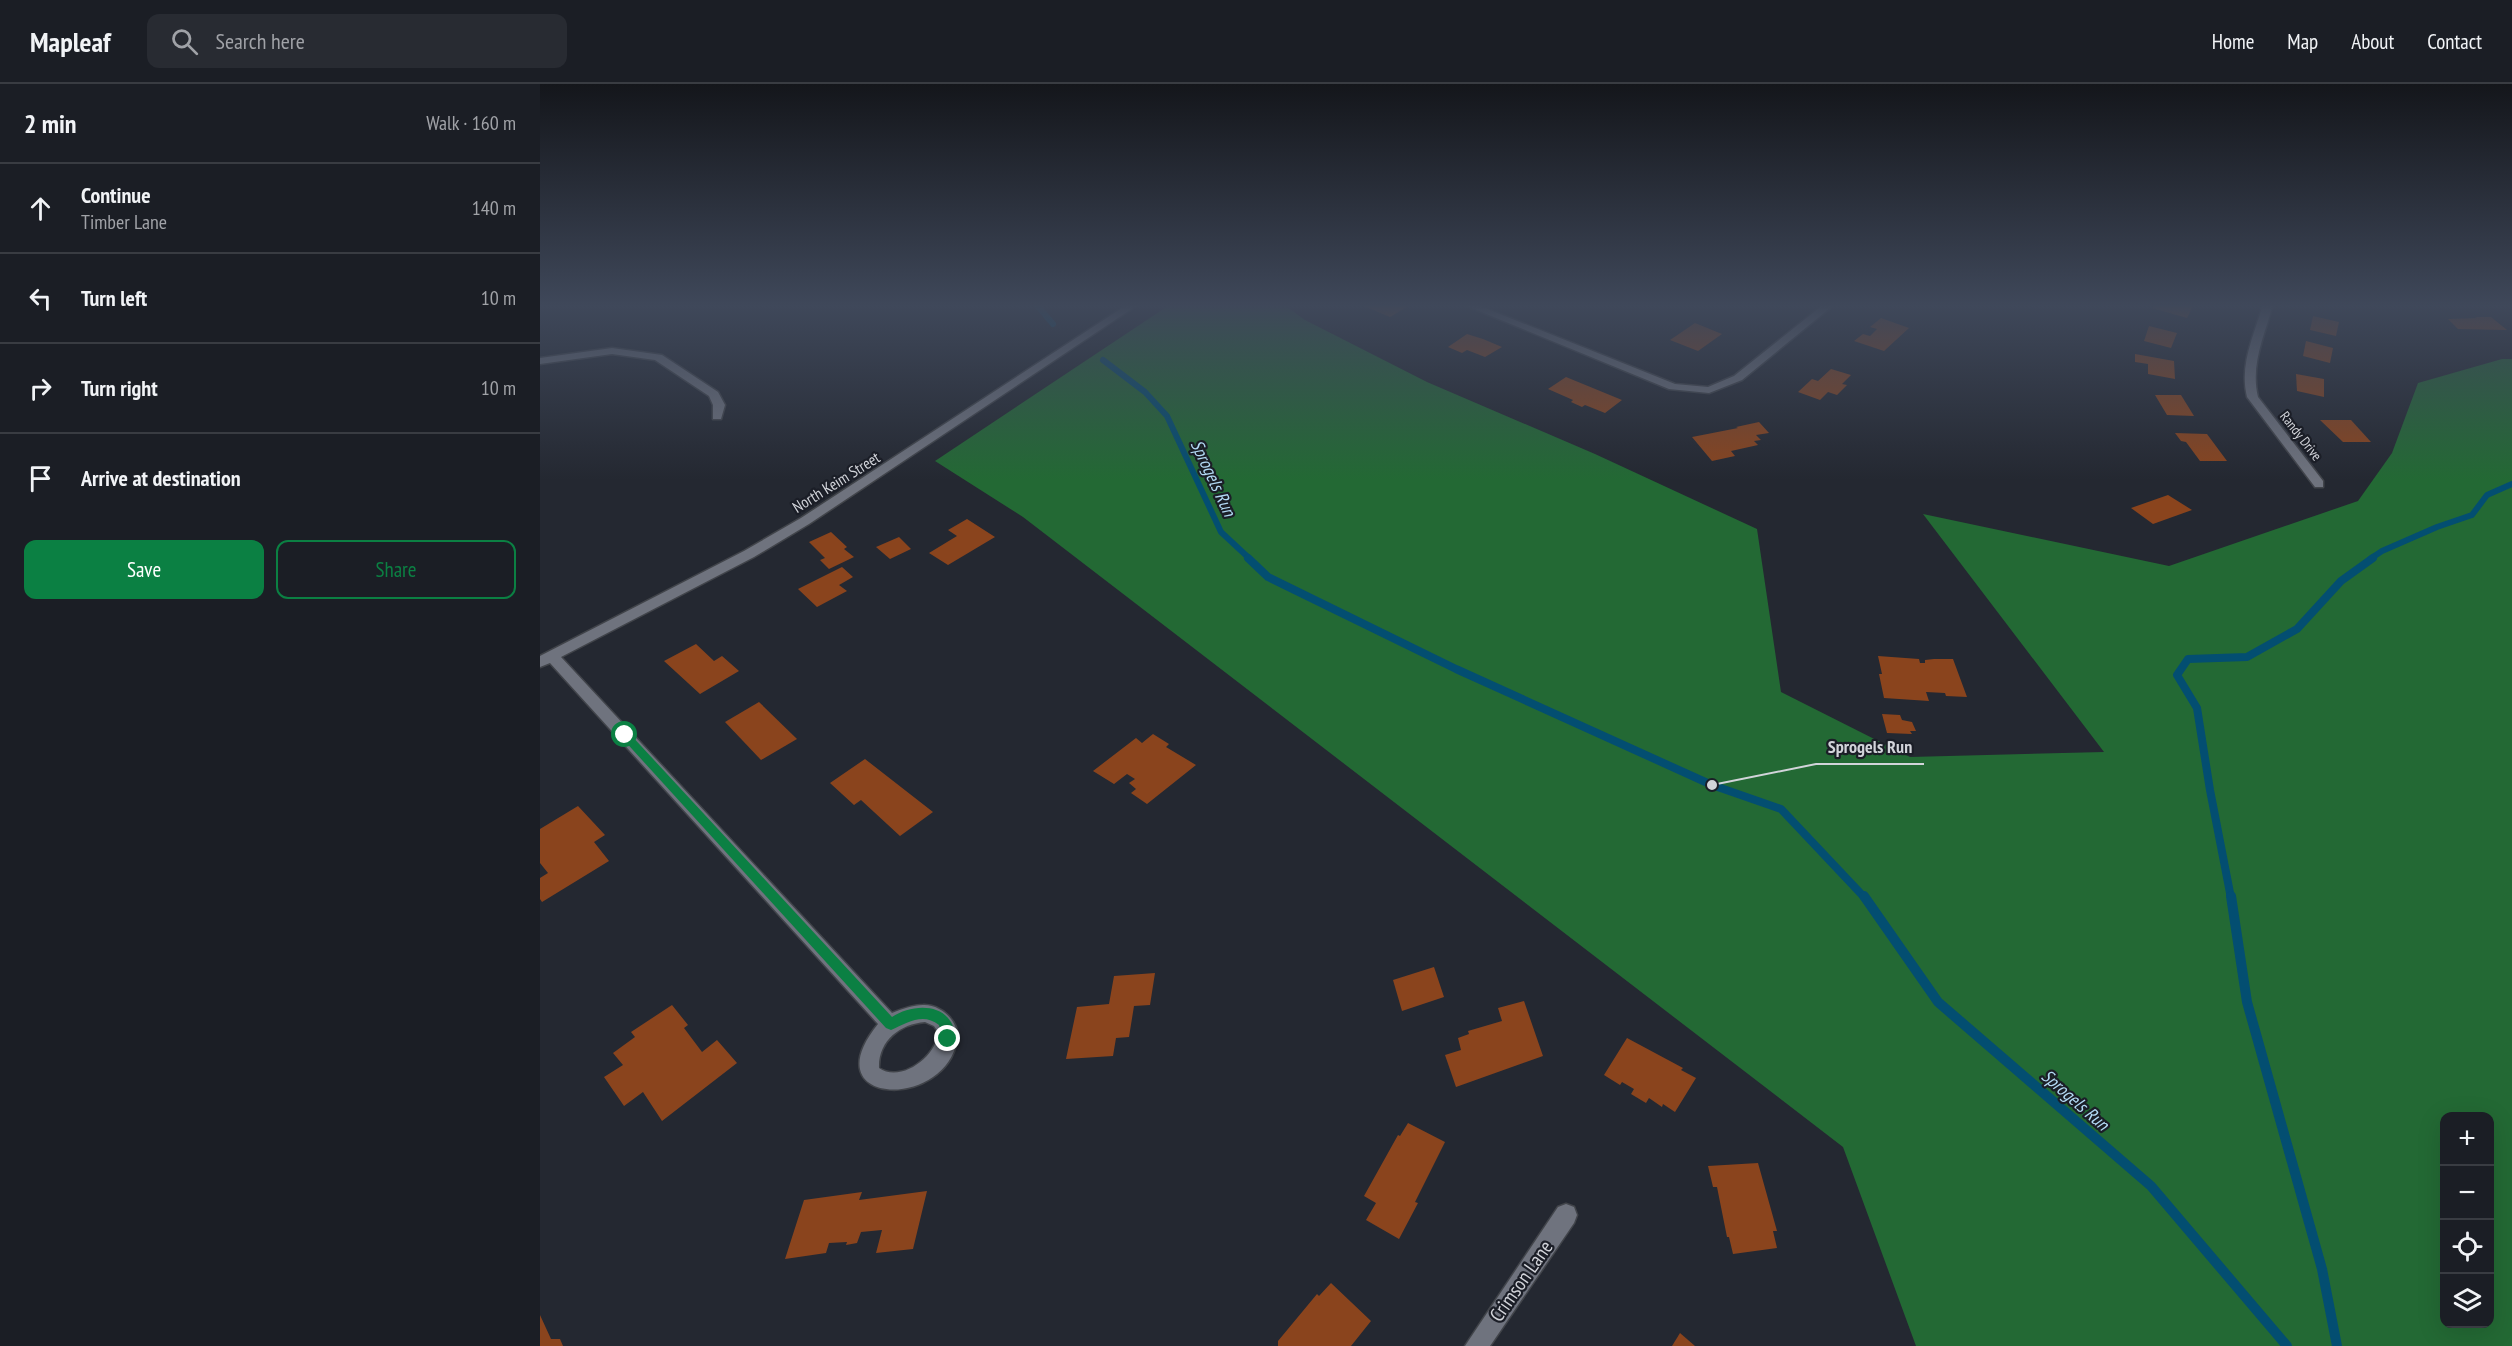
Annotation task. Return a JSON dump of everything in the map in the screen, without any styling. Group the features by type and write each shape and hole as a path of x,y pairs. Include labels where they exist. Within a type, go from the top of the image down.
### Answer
{"street":[{"path":"667,363 714,394 719,405 717,417"},
{"name":"North Keim Street","path":"546,659 749,554 805,521 1045,363"},
{"path":"1613,363 1663,383 1701,391 1725,386 1757,363"},
{"name":"Randy Drive","path":"2250,363 2248,384 2253,397 2319,484"},
{"path":"546,659 891,1024"},
{"name":"Crimson Lane","path":"1476,1346 1566,1215"}],"green space":[{"path":"1082,363 1389,363 1427,382 1595,454 1757,529 1781,692 1910,757 2104,752 1923,514 2169,566 2358,501 2392,453 2418,383 2488,363 2512,363 2512,1346 1916,1346 1843,1147 1023,517 935,461"}],"building":[{"path":"2141,363 2174,363 2175,379 2148,374 2148,364"},
{"path":"1831,369 1851,375 1842,384 1847,385 1837,395 1828,392 1820,400 1798,392 1812,379 1818,381"},
{"path":"2296,374 2324,379 2324,397 2297,391"},
{"path":"1566,377 1622,400 1605,413 1585,405 1582,407 1571,402 1573,400 1548,389"},
{"path":"2155,395 2181,395 2194,416 2167,415"},
{"path":"2320,420 2351,420 2371,442 2343,442"},
{"path":"1759,422 1769,433 1756,435 1761,440 1754,441 1758,445 1731,451 1735,456 1712,461 1692,437 1738,428 1736,427"},
{"path":"2175,433 2207,434 2227,461 2200,461 2186,442 2181,441"},
{"path":"2168,495 2192,510 2153,524 2131,508"},
{"path":"967,519 995,537 948,565 929,553 957,536 948,530"},
{"path":"831,532 847,547 844,549 854,557 829,569 820,560 825,558 809,542"},
{"path":"899,537 911,549 890,559 876,547"},
{"path":"842,567 853,577 839,585 847,591 817,607 798,589"},
{"path":"696,644 714,661 722,656 739,671 700,694 664,661"},
{"path":"1878,656 1919,659 1920,663 1925,663 1925,660 1953,659 1967,697 1926,692 1929,701 1884,698"},
{"path":"759,702 797,739 761,760 725,722"},
{"path":"1882,714 1900,715 1902,720 1912,722 1916,731 1910,731 1912,734 1887,733"},
{"path":"1153,734 1169,744 1166,747 1196,765 1147,804 1131,793 1136,789 1129,783 1135,779 1127,774 1114,784 1093,771 1136,738 1142,743"},
{"path":"865,759 933,812 900,836 861,800 854,805 830,783"},
{"path":"578,806 605,835 594,842 609,861 542,902 540,878 548,873 540,863 540,829"},
{"path":"1434,967 1444,997 1402,1011 1393,980"},
{"path":"1155,973 1150,1005 1134,1006 1129,1037 1116,1038 1113,1056 1066,1059 1077,1007 1109,1004 1114,976"},
{"path":"1524,1001 1543,1056 1456,1087 1445,1055 1461,1050 1458,1038 1469,1034 1468,1031 1502,1021 1498,1008"},
{"path":"672,1005 688,1025 684,1028 702,1052 717,1040 737,1063 662,1121 643,1092 624,1106 604,1077 623,1065 613,1053 635,1037 631,1032"},
{"path":"1627,1038 1683,1068 1681,1070 1696,1078 1675,1112 1649,1098 1646,1103 1631,1094 1634,1089 1622,1082 1620,1085 1604,1075"},
{"path":"1408,1123 1445,1142 1399,1239 1366,1220 1376,1203 1364,1196 1398,1135 1400,1136"},
{"path":"1758,1163 1777,1231 1773,1231 1777,1248 1733,1254 1729,1237 1727,1237 1717,1187 1713,1187 1708,1166"},
{"path":"927,1191 913,1249 876,1253 882,1230 861,1232 857,1243 846,1245 847,1242 829,1243 826,1253 785,1259 804,1200 862,1192 859,1200"},
{"path":"1331,1283 1371,1321 1351,1346 1278,1346 1278,1341 1317,1294 1319,1296"},
{"path":"540,1315 551,1339 560,1339 563,1346 540,1346"},
{"path":"1680,1333 1695,1346 1672,1346"}],"waterway":[{"name":"Sprogels Run","path":"1107,363 1145,392 1167,416 1221,532 1250,559"},
{"path":"2370,559 2382,551 2437,527 2472,515 2487,495 2512,484"},
{"name":"Sprogels Run","path":"1248,558 1268,577 1456,669 1712,785 1781,809 1865,898"},
{"path":"2231,898 2197,708 2177,675 2188,659 2247,657 2297,629 2341,581 2373,558"},
{"name":"Sprogels Run","path":"1864,896 1938,1002 2151,1186 2287,1346"},
{"path":"2231,896 2247,1002 2322,1269 2337,1346"}],"place":[{"name":"Sprogels Run","path":"1712,785"}],"route":[{"path":"625,735 891,1024 902,1017 914,1014 936,1015 944,1021 948,1029 948,1039"}]}
